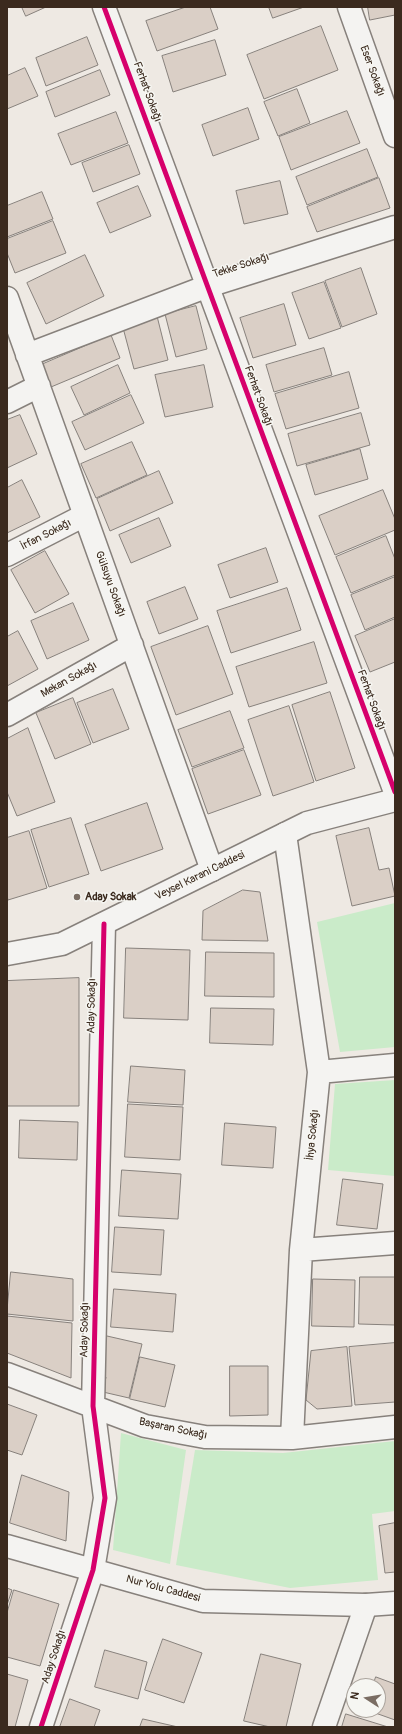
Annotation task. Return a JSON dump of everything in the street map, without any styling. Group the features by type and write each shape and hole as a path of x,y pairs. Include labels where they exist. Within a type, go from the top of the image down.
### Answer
{"street":[{"name":"Ferhat Sokağı","path":"104,7 395,792"},
{"name":"Eser Sokağı","path":"349,7 395,136"},
{"name":"Tekke Sokağı","path":"28,355 208,286 395,227"},
{"name":"Gülsuyu Sokağı","path":"7,298 212,870"},
{"path":"7,402 39,386"},
{"name":"İrfan Sokağı","path":"7,555 85,515"},
{"name":"Mekan Sokağı","path":"7,715 132,645"},
{"name":"Veysel Karani Caddesi","path":"7,954 62,944 307,823 395,800"},
{"name":"İhya Sokağı","path":"285,834 319,1072 301,1250 292,1438"},
{"name":"Aday Sokağı","path":"41,1727 93,1570 105,1498 93,1406 104,924"},
{"path":"319,1072 395,1065"},
{"path":"301,1250 395,1243"},
{"name":"Başaran Sokağı","path":"7,1374 145,1426 205,1437 292,1438 395,1427"},
{"name":"Nur Yolu Caddesi","path":"7,1546 203,1601 366,1605 395,1603"},
{"path":"324,1727 366,1605"}],"green space":[{"path":"395,903 395,1047 340,1052 317,922"},
{"path":"395,1080 395,1176 328,1170 335,1084"},
{"path":"121,1433 186,1450 170,1564 113,1550"},
{"path":"395,1441 395,1511 372,1514 378,1580 290,1588 176,1565 195,1450 283,1453"}],"building":[{"path":"22,7 46,7 26,16"},
{"path":"186,7 210,7 218,29 157,51 146,21"},
{"path":"269,7 304,7 273,18"},
{"path":"368,7 395,7 395,15 370,20"},
{"path":"321,26 338,70 264,99 247,55"},
{"path":"87,37 98,65 46,86 36,58"},
{"path":"215,40 226,75 173,92 162,56"},
{"path":"25,68 38,96 7,109 7,76"},
{"path":"100,70 110,95 55,117 46,92"},
{"path":"297,89 310,123 278,136 264,102"},
{"path":"248,108 259,139 213,156 202,125"},
{"path":"347,111 360,143 291,170 279,137"},
{"path":"116,112 128,143 71,165 58,134"},
{"path":"129,145 140,174 93,192 82,163"},
{"path":"367,149 378,177 307,205 296,177"},
{"path":"379,178 390,208 317,232 307,207"},
{"path":"280,181 288,214 244,224 236,191"},
{"path":"138,186 151,216 110,233 97,203"},
{"path":"42,192 53,219 7,237 7,206"},
{"path":"53,221 66,253 15,273 7,253 7,239"},
{"path":"85,255 104,296 46,324 27,283"},
{"path":"361,268 377,314 342,327 325,281"},
{"path":"324,282 341,328 309,339 292,293"},
{"path":"284,304 296,345 253,358 240,318"},
{"path":"196,306 207,349 176,357 165,314"},
{"path":"157,316 168,360 134,369 122,324"},
{"path":"111,335 120,358 51,387 41,365"},
{"path":"324,348 332,375 274,392 266,365"},
{"path":"118,365 130,393 84,415 71,387"},
{"path":"204,365 213,407 165,417 155,375"},
{"path":"349,372 359,408 286,429 275,394"},
{"path":"131,395 144,423 85,450 72,422"},
{"path":"361,413 370,445 297,466 288,434"},
{"path":"20,415 37,454 7,468 7,420"},
{"path":"132,442 147,475 96,498 81,464"},
{"path":"360,449 368,479 315,495 306,465"},
{"path":"159,471 173,503 110,531 97,499"},
{"path":"22,480 40,517 7,533 7,488"},
{"path":"383,490 395,519 395,530 335,555 319,516"},
{"path":"159,518 171,546 131,563 119,535"},
{"path":"386,536 395,559 395,575 351,593 336,557"},
{"path":"266,548 278,582 230,598 218,565"},
{"path":"45,551 69,594 35,613 11,570"},
{"path":"395,577 395,617 365,630 351,595"},
{"path":"185,587 198,619 159,634 147,602"},
{"path":"287,588 301,630 231,653 217,611"},
{"path":"73,603 89,640 47,659 31,621"},
{"path":"395,619 395,662 370,672 355,636"},
{"path":"208,626 233,694 176,715 151,647"},
{"path":"18,631 38,669 7,686 7,637"},
{"path":"314,642 327,683 249,707 236,667"},
{"path":"113,689 129,729 93,743 77,703"},
{"path":"330,692 355,768 316,781 292,705"},
{"path":"73,698 91,744 55,759 36,713"},
{"path":"289,706 314,782 273,796 248,720"},
{"path":"230,711 244,748 192,767 178,730"},
{"path":"28,728 55,802 17,816 7,792 7,739"},
{"path":"244,750 261,795 208,814 192,769"},
{"path":"147,803 163,849 101,871 85,825"},
{"path":"71,818 89,874 49,887 31,830"},
{"path":"369,828 379,870 389,868 395,896 352,906 336,836"},
{"path":"29,831 47,888 8,900 7,838"},
{"path":"243,890 260,892 268,941 202,940 203,911"},
{"path":"126,948 190,950 188,1020 124,1018"},
{"path":"206,952 274,953 274,997 205,996"},
{"path":"79,978 79,1106 7,1106 7,981"},
{"path":"211,1008 274,1009 273,1045 210,1043"},
{"path":"131,1066 185,1070 183,1105 128,1102"},
{"path":"128,1104 183,1107 180,1160 125,1157"},
{"path":"20,1120 78,1122 77,1160 19,1158"},
{"path":"225,1123 276,1127 273,1168 222,1165"},
{"path":"122,1170 181,1174 178,1219 119,1216"},
{"path":"343,1179 383,1184 377,1229 337,1225"},
{"path":"115,1227 164,1230 161,1275 112,1272"},
{"path":"11,1272 73,1279 73,1321 7,1314"},
{"path":"360,1277 395,1277 395,1325 359,1324"},
{"path":"313,1279 355,1280 354,1327 312,1326"},
{"path":"114,1289 176,1294 173,1332 111,1327"},
{"path":"7,1316 72,1323 71,1378 7,1353"},
{"path":"107,1336 142,1344 129,1398 103,1392 106,1377 97,1374"},
{"path":"395,1343 395,1402 355,1405 349,1347"},
{"path":"347,1347 352,1406 317,1409 306,1400 311,1351"},
{"path":"140,1357 175,1365 165,1407 130,1399"},
{"path":"230,1366 268,1366 268,1415 230,1416"},
{"path":"7,1404 37,1415 22,1455 7,1450"},
{"path":"22,1475 69,1492 66,1541 10,1523"},
{"path":"395,1523 395,1572 385,1573 379,1526"},
{"path":"7,1588 12,1590 7,1605"},
{"path":"14,1590 59,1604 40,1666 7,1657 7,1613"},
{"path":"163,1639 202,1653 184,1703 145,1690"},
{"path":"105,1650 147,1662 138,1699 95,1687"},
{"path":"261,1654 301,1664 286,1727 270,1727 244,1721"},
{"path":"7,1674 28,1680 15,1727 7,1727"},
{"path":"386,1681 395,1684 395,1720 386,1717"},
{"path":"70,1699 100,1710 94,1727 60,1727"},
{"path":"346,1714 346,1718 359,1718 388,1727 342,1727"},
{"path":"143,1719 178,1727 140,1727"}],"cycle path":[{"path":"104,7 395,792"},
{"path":"41,1727 93,1570 105,1498 93,1406 104,924"}],"place":[{"name":"Aday Sokak","path":"77,897"}]}
